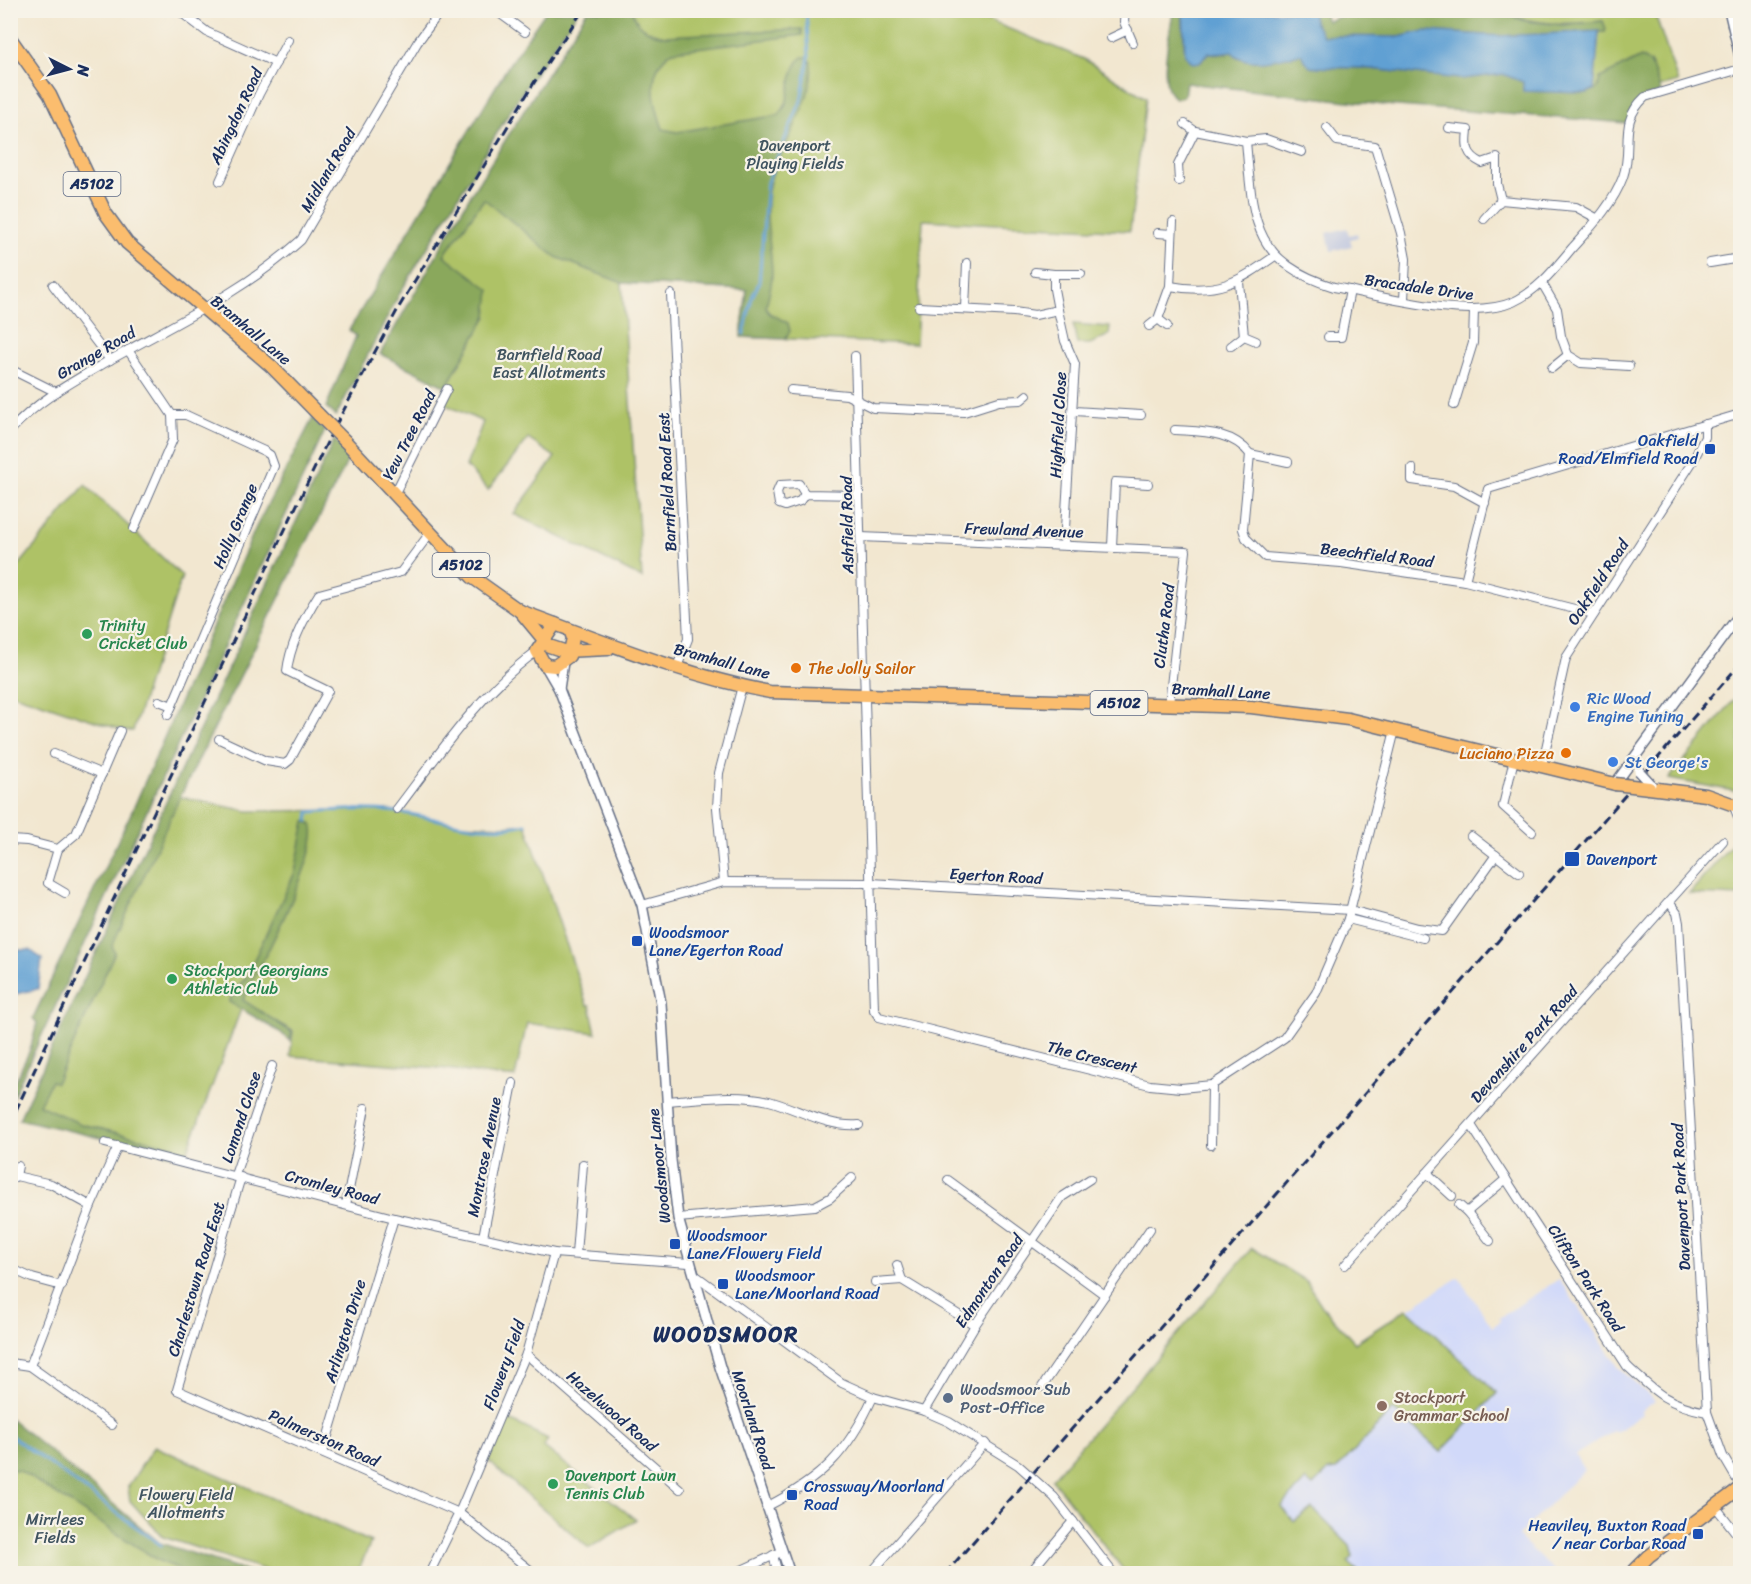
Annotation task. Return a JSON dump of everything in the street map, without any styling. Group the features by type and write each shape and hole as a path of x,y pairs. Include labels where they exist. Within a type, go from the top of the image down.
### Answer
{"main road":[{"name":"Bramhall Lane","path":"10,38 50,95 106,214 120,233 155,269 270,366 395,493 472,577 520,611 556,650 622,650"},
{"name":"Bramhall Lane","path":"520,611 622,650 742,686 770,692 866,693 1251,707 1338,717 1615,784 1653,786 1706,795 1737,805"},
{"path":"555,624 537,651 545,664 555,666 563,662 572,651 573,638 570,630"},
{"path":"1631,1574 1649,1557 1740,1487"}],"street":[{"name":"Abingdon Road","path":"178,10 207,32 276,63"},
{"name":"Midland Road","path":"201,309 281,258 301,240 417,43 441,10"},
{"path":"495,10 525,32"},
{"path":"1125,10 1124,22 1133,43"},
{"path":"1729,10 1740,55"},
{"path":"1112,38 1128,30"},
{"name":"Abingdon Road","path":"220,180 288,40"},
{"name":"Bracadale Drive","path":"1246,141 1256,224 1275,256 1291,269 1312,281 1350,290 1474,310 1512,303 1542,284 1598,219 1616,194 1624,174 1627,123 1634,107 1645,97 1740,69"},
{"path":"1185,124 1195,131 1246,141 1266,139 1302,152"},
{"path":"1327,128 1337,141 1375,146 1401,233 1406,259 1404,300"},
{"path":"1449,128 1468,130 1466,147 1471,158 1482,163 1497,158 1497,184 1500,200"},
{"path":"1179,181 1178,165 1195,131"},
{"path":"1500,200 1576,207 1598,219"},
{"path":"1484,219 1500,200"},
{"path":"1149,326 1158,319 1170,286 1173,222"},
{"path":"1158,233 1171,234"},
{"path":"1170,286 1193,289 1223,287 1239,282 1275,256"},
{"path":"1710,263 1740,258"},
{"path":"964,308 967,263"},
{"path":"1035,272 1081,274"},
{"name":"Highfield Close","path":"1054,274 1054,290 1065,341 1072,352 1075,364 1074,411 1064,545"},
{"path":"1239,282 1244,336"},
{"path":"1542,284 1557,309 1561,336 1568,355 1581,363 1629,366"},
{"path":"53,285 110,360"},
{"path":"1328,337 1341,337 1350,290"},
{"name":"Barnfield Road East","path":"671,294 688,639 677,667"},
{"path":"918,307 964,308 1035,315 1058,310"},
{"name":"Grange Road","path":"10,431 56,392 201,309"},
{"path":"1454,405 1473,342 1474,310"},
{"path":"1158,319 1167,326"},
{"path":"1244,336 1256,341"},
{"path":"1231,346 1244,336"},
{"path":"128,350 172,415 173,439 134,529"},
{"path":"1552,368 1568,355"},
{"name":"Ashfield Road","path":"855,356 866,693"},
{"path":"10,369 56,392"},
{"name":"Yew Tree Road","path":"395,493 447,389"},
{"path":"790,390 847,395 873,408 964,412 999,401 1021,400 1027,395"},
{"path":"1074,411 1141,415"},
{"path":"1465,580 1488,489 1740,414"},
{"name":"Holly Grange","path":"168,715 274,466 270,455 264,451 186,415 172,415"},
{"name":"Oakfield Road","path":"1542,766 1566,657 1693,460 1705,437 1705,424"},
{"path":"1175,430 1218,435 1239,441 1250,454 1288,462"},
{"name":"Beechfield Road","path":"1250,454 1243,529 1246,538 1265,557 1340,563 1465,580 1594,614"},
{"path":"1412,468 1412,480 1454,486 1485,503"},
{"path":"1112,547 1115,482 1148,484"},
{"path":"805,494 859,495"},
{"path":"219,739 266,761 285,764 290,760 328,691 287,671 292,650 308,611 319,594 338,586 401,573 430,533"},
{"name":"Frewland Avenue","path":"861,537 1186,551"},
{"name":"Clutha Road","path":"1169,704 1186,551"},
{"path":"1615,784 1740,614"},
{"path":"397,809 459,729 504,680 537,651"},
{"path":"559,689 563,662"},
{"name":"Woodsmoor Lane","path":"545,664 559,689 642,905 659,981 678,1218 689,1263 695,1275 842,1383 873,1397 924,1411 985,1443 1031,1476 1074,1521 1114,1574"},
{"path":"724,882 717,808 719,774 742,686"},
{"name":"The Crescent","path":"866,693 874,1010 879,1017 1148,1084 1181,1088 1212,1085 1284,1038 1316,993 1348,919 1395,730"},
{"path":"159,701 172,706"},
{"path":"64,893 48,883 58,849 76,834 120,731"},
{"path":"1641,748 1639,771 1653,786"},
{"path":"54,754 102,774"},
{"path":"1514,759 1503,806 1532,832"},
{"path":"1737,805 1740,822"},
{"path":"1471,836 1519,873"},
{"path":"10,840 27,841 58,849"},
{"name":"Devonshire Park Road","path":"1345,1265 1723,841"},
{"name":"Egerton Road","path":"642,905 724,882 871,883 1351,909 1417,928 1443,931 1496,855"},
{"name":"Davenport Park Road","path":"1669,902 1677,913 1679,923 1707,1412 1723,1456 1740,1487"},
{"path":"1348,919 1423,938"},
{"name":"Lomond Close","path":"238,1176 272,1066"},
{"name":"Montrose Avenue","path":"483,1237 513,1083"},
{"path":"1211,1145 1212,1085"},
{"path":"667,1101 742,1098 769,1101 844,1126 859,1125"},
{"path":"346,1205 365,1108"},
{"name":"Clifton Park Road","path":"1471,1125 1627,1366 1653,1391 1680,1407 1707,1412"},
{"name":"Cromley Road","path":"105,1143 394,1218 554,1253"},
{"path":"30,1366 91,1206 118,1146"},
{"path":"576,1254 583,1164"},
{"path":"18,1166 13,1178 51,1184 91,1206"},
{"path":"1427,1173 1452,1196"},
{"name":"Charlestown Road East","path":"177,1390 238,1176"},
{"path":"678,1218 815,1206 830,1198 852,1178"},
{"name":"Edmonton Road","path":"924,1411 975,1325 1062,1197 1090,1179"},
{"path":"1467,1212 1506,1179"},
{"path":"948,1180 1105,1295"},
{"path":"1459,1205 1490,1241"},
{"name":"Arlington Drive","path":"323,1452 394,1218"},
{"path":"1042,1387 1150,1229"},
{"path":"554,1253 689,1263"},
{"name":"Flowery Field","path":"429,1574 459,1513 526,1354 554,1253"},
{"path":"897,1265 902,1280"},
{"path":"10,1268 32,1278 62,1286"},
{"name":"Moorland Road","path":"695,1275 720,1367 766,1507 777,1554 790,1574"},
{"path":"875,1282 902,1280 975,1325"},
{"name":"Hazelwood Road","path":"526,1354 680,1489"},
{"path":"10,1363 30,1366 112,1425"},
{"name":"Palmerston Road","path":"177,1390 459,1513 535,1574"},
{"path":"766,1507 798,1490 823,1472 860,1426 873,1397"},
{"path":"870,1574 985,1443"},
{"path":"1715,1506 1740,1538"},
{"path":"1029,1574 1074,1521"},
{"path":"733,1574 777,1554 778,1574"}],"shaded area":[{"path":"1347,228 1349,235 1357,233 1358,237 1350,239 1352,246 1331,251 1327,233"},
{"name":"Stockport Grammar School","path":"1252,1248 1306,1281 1322,1306 1355,1343 1459,1277 1492,1327 1501,1321 1499,1318 1559,1279 1619,1368 1655,1401 1641,1411 1642,1414 1617,1432 1615,1430 1575,1455 1584,1470 1518,1536 1557,1573 1126,1573 1052,1479"}],"green space":[{"path":"1182,10 1185,55 1201,62 1207,53 1227,54 1227,29 1233,24 1237,41 1234,42 1236,57 1261,61 1301,54 1311,67 1362,68 1461,79 1503,74 1524,82 1523,90 1587,93 1598,88 1600,78 1641,57 1651,64 1661,92 1645,97 1627,123 1384,105 1186,83 1184,96 1176,99 1166,83 1165,71 1173,11"},
{"path":"546,11 578,11 517,100 400,293 336,416 326,407 356,336 349,330 510,63"},
{"path":"587,11 632,11 634,17 645,29 666,36 802,29 802,35 673,51 658,67 654,86 656,108 663,129 677,132 779,115 787,101 797,63 802,57 809,57 812,70 810,85 799,118 771,178 767,202 772,275 766,307 769,313 788,323 790,331 785,339 741,337 747,290 622,283 556,257 484,199 444,255 490,290 487,316 446,387 380,354 470,196"},
{"name":"Davenport Playing Fields","path":"599,11 965,11 1084,59 1146,98 1130,231 923,220 916,344 741,337 747,290 622,283 642,578 514,514 555,457 528,439 488,490 466,466 483,422 442,403 446,387 487,316 488,303 444,255 484,199"},
{"path":"1312,11 1323,11 1327,21 1356,11 1496,11 1526,21 1564,25 1603,21 1606,29 1605,32 1500,36 1425,31 1399,37 1322,36 1314,22"},
{"path":"1496,11 1654,11 1678,82 1659,87 1651,64 1641,57 1621,67 1599,89 1594,89 1599,31 1605,32 1603,21 1549,23 1523,19"},
{"path":"1073,324 1110,327 1109,335 1090,344 1077,344"},
{"path":"313,418 325,431 11,1101 11,1090 30,1050 37,1023 33,1018 133,809 256,527"},
{"path":"334,440 351,454 180,797 112,946 115,952 56,1083 51,1081 39,1105 81,1124 176,1147 174,1155 19,1119"},
{"name":"Trinity Cricket Club","path":"85,485 182,576 133,731 125,731 11,693 11,575"},
{"path":"1740,692 1740,792 1669,779"},
{"path":"180,797 248,811 388,810 457,824 505,826 526,824 587,1005 590,1005 596,1033 527,1023 515,1077 505,1077 439,1068 290,1056 293,1031 243,1004 186,1155 29,1116"},
{"path":"305,821 312,824 313,837 308,858 287,911 243,1000 292,1032 290,1041 280,1032 229,1002 235,989 245,979 295,872"},
{"path":"1740,835 1740,896 1689,894"},
{"path":"1252,1248 1306,1281 1322,1306 1355,1343 1407,1309 1497,1393 1441,1452 1393,1409 1336,1470 1328,1471 1313,1486 1306,1480 1281,1507 1294,1522 1312,1508 1350,1546 1353,1557 1348,1562 1360,1573 1126,1573 1052,1479"},
{"name":"Davenport Lawn Tennis Club","path":"506,1418 548,1439 544,1447 636,1520 589,1548 488,1461"},
{"path":"11,1419 160,1543 254,1573 190,1573 159,1561 19,1470 11,1470"},
{"name":"Mirrlees Fields","path":"10,1440 160,1547 245,1573 11,1573"},
{"name":"Flowery Field Allotments","path":"154,1446 371,1542 357,1573 275,1573 163,1537 130,1501 128,1487"}],"water":[{"path":"1183,11 1312,11 1314,22 1323,36 1399,37 1425,31 1500,36 1599,31 1594,89 1587,93 1523,91 1523,82 1503,74 1461,79 1362,68 1310,67 1301,54 1255,61 1246,60 1232,52 1208,53 1200,62 1193,63 1185,55"},
{"path":"11,950 30,950 42,959 38,989 11,995"}],"waterway":[{"path":"744,334 752,297 759,283 767,182 801,101 809,57 806,10"},
{"path":"308,821 309,812 364,810 397,812 478,827 494,828 526,824"},
{"path":"10,1435 161,1545"}],"railway":[{"path":"10,1123 332,432 399,307 535,81 583,10"},
{"path":"945,1574 1740,664"}],"place":[{"name":"Oakfield Road/Elmfield Road","path":"1710,449"},
{"name":"Trinity Cricket Club","path":"87,634"},
{"name":"The Jolly Sailor","path":"796,668"},
{"name":"Ric Wood Engine Tuning","path":"1575,707"},
{"name":"Luciano Pizza","path":"1566,753"},
{"name":"St George's","path":"1613,762"},
{"name":"Davenport","path":"1572,859"},
{"name":"Woodsmoor Lane/Egerton Road","path":"637,941"},
{"name":"Stockport Georgians Athletic Club","path":"172,979"},
{"name":"Woodsmoor Lane/Flowery Field","path":"675,1244"},
{"name":"Woodsmoor Lane/Moorland Road","path":"723,1284"},
{"name":"Woodsmoor Sub Post-Office","path":"948,1398"},
{"name":"Stockport Grammar School","path":"1382,1406"},
{"name":"Davenport Lawn Tennis Club","path":"553,1484"},
{"name":"Crossway/Moorland Road","path":"792,1495"},
{"name":"Heaviley, Buxton Road / near Corbar Road","path":"1698,1534"}],"district":[{"name":"WOODSMOOR","path":"726,1334"}],"park label":[{"name":"Barnfield Road East Allotments","path":"549,363"}]}
